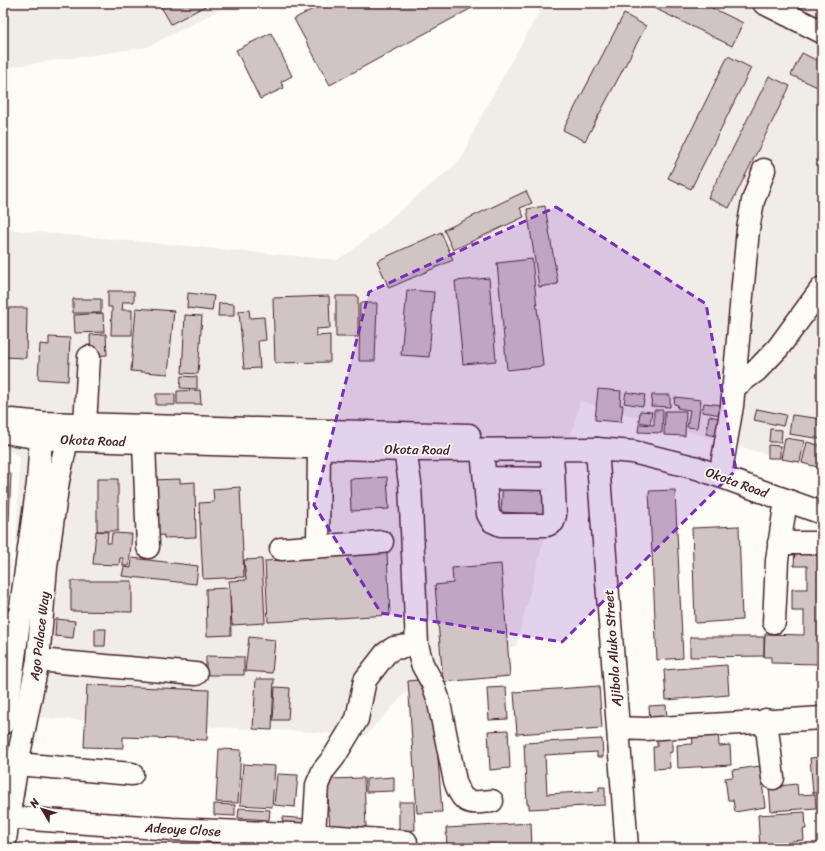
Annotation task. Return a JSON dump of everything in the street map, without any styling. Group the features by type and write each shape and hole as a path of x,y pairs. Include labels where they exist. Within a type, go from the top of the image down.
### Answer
{"main road":[{"path":"764,3 822,32"},
{"path":"722,465 734,388 748,229 753,201 764,170"},
{"path":"734,388 756,371 778,348 822,288"},
{"name":"Ago Palace Way","path":"4,848 5,817 18,764 38,660 48,559 58,480 75,429 89,356"},
{"name":"Okota Road","path":"3,419 42,431"},
{"name":"Okota Road","path":"75,429 144,442 405,450 597,449 633,452 698,468 822,513"},
{"name":"Okota Road","path":"3,432 75,429 511,436 621,441 661,449 722,465 822,498"},
{"name":"Ago Palace Way","path":"3,723 10,687 11,622 38,483 42,431"},
{"path":"144,442 148,547"},
{"path":"318,546 319,447"},
{"path":"482,450 488,514 492,521 501,526 547,525 553,522 555,515 551,449"},
{"name":"Ajibola Aluko Street","path":"597,449 627,848"},
{"path":"405,450 410,483 417,645 422,664 433,684 438,698 458,790 463,798 470,802 492,801"},
{"path":"485,478 553,479"},
{"path":"774,622 777,560 786,500"},
{"path":"280,549 382,542"},
{"path":"779,544 822,543"},
{"path":"314,835 317,785 323,770 334,757 357,719 365,680 386,653 394,648 417,645"},
{"path":"38,660 196,674"},
{"path":"618,728 645,729 766,720 822,718"},
{"path":"766,720 774,778"},
{"path":"18,764 132,774"},
{"name":"Adeoye Close","path":"5,817 172,829 314,835 406,842"}],"highlighted area":[{"path":"556,207 706,304 736,470 562,642 381,613 314,505 369,292"}],"shaded area":[{"path":"3,3 233,3 147,47 3,68"},
{"path":"544,3 814,3 822,6 822,470 580,401 516,646 430,667 366,735 8,716 20,458 3,446 3,229 337,260 353,250 461,160 479,120"}],"building":[{"path":"164,3 211,3 171,24 160,5"},
{"path":"324,3 481,3 330,85 294,19"},
{"path":"644,3 702,3 743,23 732,46"},
{"path":"624,14 646,26 585,141 563,130"},
{"path":"271,33 292,76 281,82 284,88 260,99 236,50"},
{"path":"802,53 822,63 822,89 791,75"},
{"path":"728,56 751,68 691,189 668,178"},
{"path":"769,76 790,86 729,208 708,198"},
{"path":"526,191 532,203 520,208 524,217 453,250 444,230"},
{"path":"545,206 558,284 539,287 527,209"},
{"path":"441,232 453,260 389,288 377,261"},
{"path":"532,259 543,366 507,370 497,263"},
{"path":"489,278 496,361 463,364 455,281"},
{"path":"407,290 434,292 429,357 401,355"},
{"path":"108,291 134,291 134,302 123,302 122,310 132,310 132,335 111,335 112,307 108,307"},
{"path":"188,293 214,296 212,311 187,308"},
{"path":"329,296 330,328 316,329 316,336 330,335 330,362 275,363 273,298"},
{"path":"336,296 358,296 358,337 336,337"},
{"path":"73,299 101,299 101,313 73,313"},
{"path":"219,303 234,304 234,316 218,316"},
{"path":"360,303 377,303 375,361 359,361"},
{"path":"3,308 27,308 26,358 3,357"},
{"path":"136,308 174,311 168,374 131,371"},
{"path":"249,310 250,318 264,317 266,340 258,341 260,368 244,369 239,311"},
{"path":"103,313 104,332 75,333 74,315"},
{"path":"185,315 202,316 198,374 182,373"},
{"path":"106,334 107,355 91,356 90,335"},
{"path":"49,337 70,338 68,381 38,379 40,344 49,345"},
{"path":"181,376 197,377 197,389 180,388"},
{"path":"598,389 621,391 620,405 623,405 621,422 595,420"},
{"path":"200,390 201,404 177,404 177,391"},
{"path":"626,392 645,395 643,406 624,403"},
{"path":"156,394 175,394 175,405 156,405"},
{"path":"652,395 670,395 670,407 651,406"},
{"path":"675,397 701,400 697,428 687,427 690,410 677,408 678,405 674,404"},
{"path":"704,403 723,405 722,415 702,412"},
{"path":"757,409 786,415 783,426 754,420"},
{"path":"654,410 663,410 662,433 638,432 639,424 654,425"},
{"path":"640,411 652,412 650,424 639,422"},
{"path":"665,411 686,411 685,436 664,435"},
{"path":"792,415 822,419 822,439 789,434"},
{"path":"709,416 724,419 721,437 706,434"},
{"path":"770,429 782,430 781,442 769,442"},
{"path":"785,438 804,441 800,462 781,459"},
{"path":"807,442 822,446 822,468 802,463"},
{"path":"768,445 780,446 780,458 768,458"},
{"path":"3,474 11,474 9,521 3,521"},
{"path":"387,477 389,509 351,511 350,479"},
{"path":"97,479 118,479 118,531 97,531"},
{"path":"180,479 180,483 195,482 196,537 164,538 164,535 153,536 151,480"},
{"path":"503,482 552,486 550,515 501,512"},
{"path":"240,487 244,577 203,579 199,503 214,502 213,489"},
{"path":"675,490 683,658 657,660 649,491"},
{"path":"739,526 742,620 695,623 692,528"},
{"path":"96,531 108,532 107,543 111,543 112,533 132,534 129,566 123,566 123,558 120,558 119,565 93,564"},
{"path":"795,546 822,547 822,664 771,663 771,657 764,657 765,634 804,635 804,611 792,611 792,589 807,589 807,566 794,566"},
{"path":"387,553 390,615 268,622 265,561"},
{"path":"132,558 198,566 196,584 122,576 124,567 131,568"},
{"path":"262,559 265,623 232,625 229,581 246,580 244,560"},
{"path":"501,564 510,676 443,682 435,585 453,583 452,568"},
{"path":"71,581 132,581 132,612 71,611"},
{"path":"230,588 231,635 207,636 206,589"},
{"path":"56,619 75,621 73,638 55,636"},
{"path":"95,629 106,629 105,646 95,646"},
{"path":"249,637 275,640 272,673 245,671"},
{"path":"690,637 764,637 764,656 690,657"},
{"path":"206,656 244,657 244,675 206,675"},
{"path":"727,665 729,695 666,700 664,670"},
{"path":"256,679 274,679 272,730 253,729"},
{"path":"429,679 433,691 442,812 417,813 408,681"},
{"path":"87,685 209,690 207,740 123,737 123,748 84,747"},
{"path":"599,686 602,728 517,734 514,692"},
{"path":"275,687 290,688 288,720 273,720"},
{"path":"506,687 508,719 489,720 487,688"},
{"path":"666,705 667,719 650,721 649,706"},
{"path":"508,730 510,768 490,770 488,731"},
{"path":"718,730 719,746 730,745 731,765 678,768 677,745 693,744 692,732"},
{"path":"672,736 672,752 669,753 670,768 654,769 653,747 657,747 657,737"},
{"path":"602,739 603,757 597,757 597,752 545,755 547,794 599,791 599,787 605,787 605,805 529,809 529,804 527,804 524,743"},
{"path":"219,749 241,750 238,803 216,802"},
{"path":"822,757 822,792 813,793 810,758"},
{"path":"243,764 275,766 272,807 240,805"},
{"path":"760,766 765,807 735,812 733,800 728,800 725,778 733,777 732,770"},
{"path":"277,774 298,775 295,807 274,805"},
{"path":"394,777 394,791 366,792 366,779"},
{"path":"364,778 366,827 330,829 327,779"},
{"path":"797,784 798,795 815,794 816,808 771,811 769,787"},
{"path":"399,802 414,802 415,830 399,831"},
{"path":"214,804 235,805 235,816 214,815"},
{"path":"239,808 270,810 269,820 238,818"},
{"path":"805,812 806,829 803,829 804,840 791,841 791,848 760,848 758,815"},
{"path":"283,817 309,819 308,827 282,825"},
{"path":"531,823 532,848 447,848 446,828"},
{"path":"55,842 92,842 92,848 55,848"},
{"path":"95,843 131,845 131,848 95,848"},
{"path":"246,846 276,846 276,848 245,848"},
{"path":"141,847 176,848 141,848"}]}
